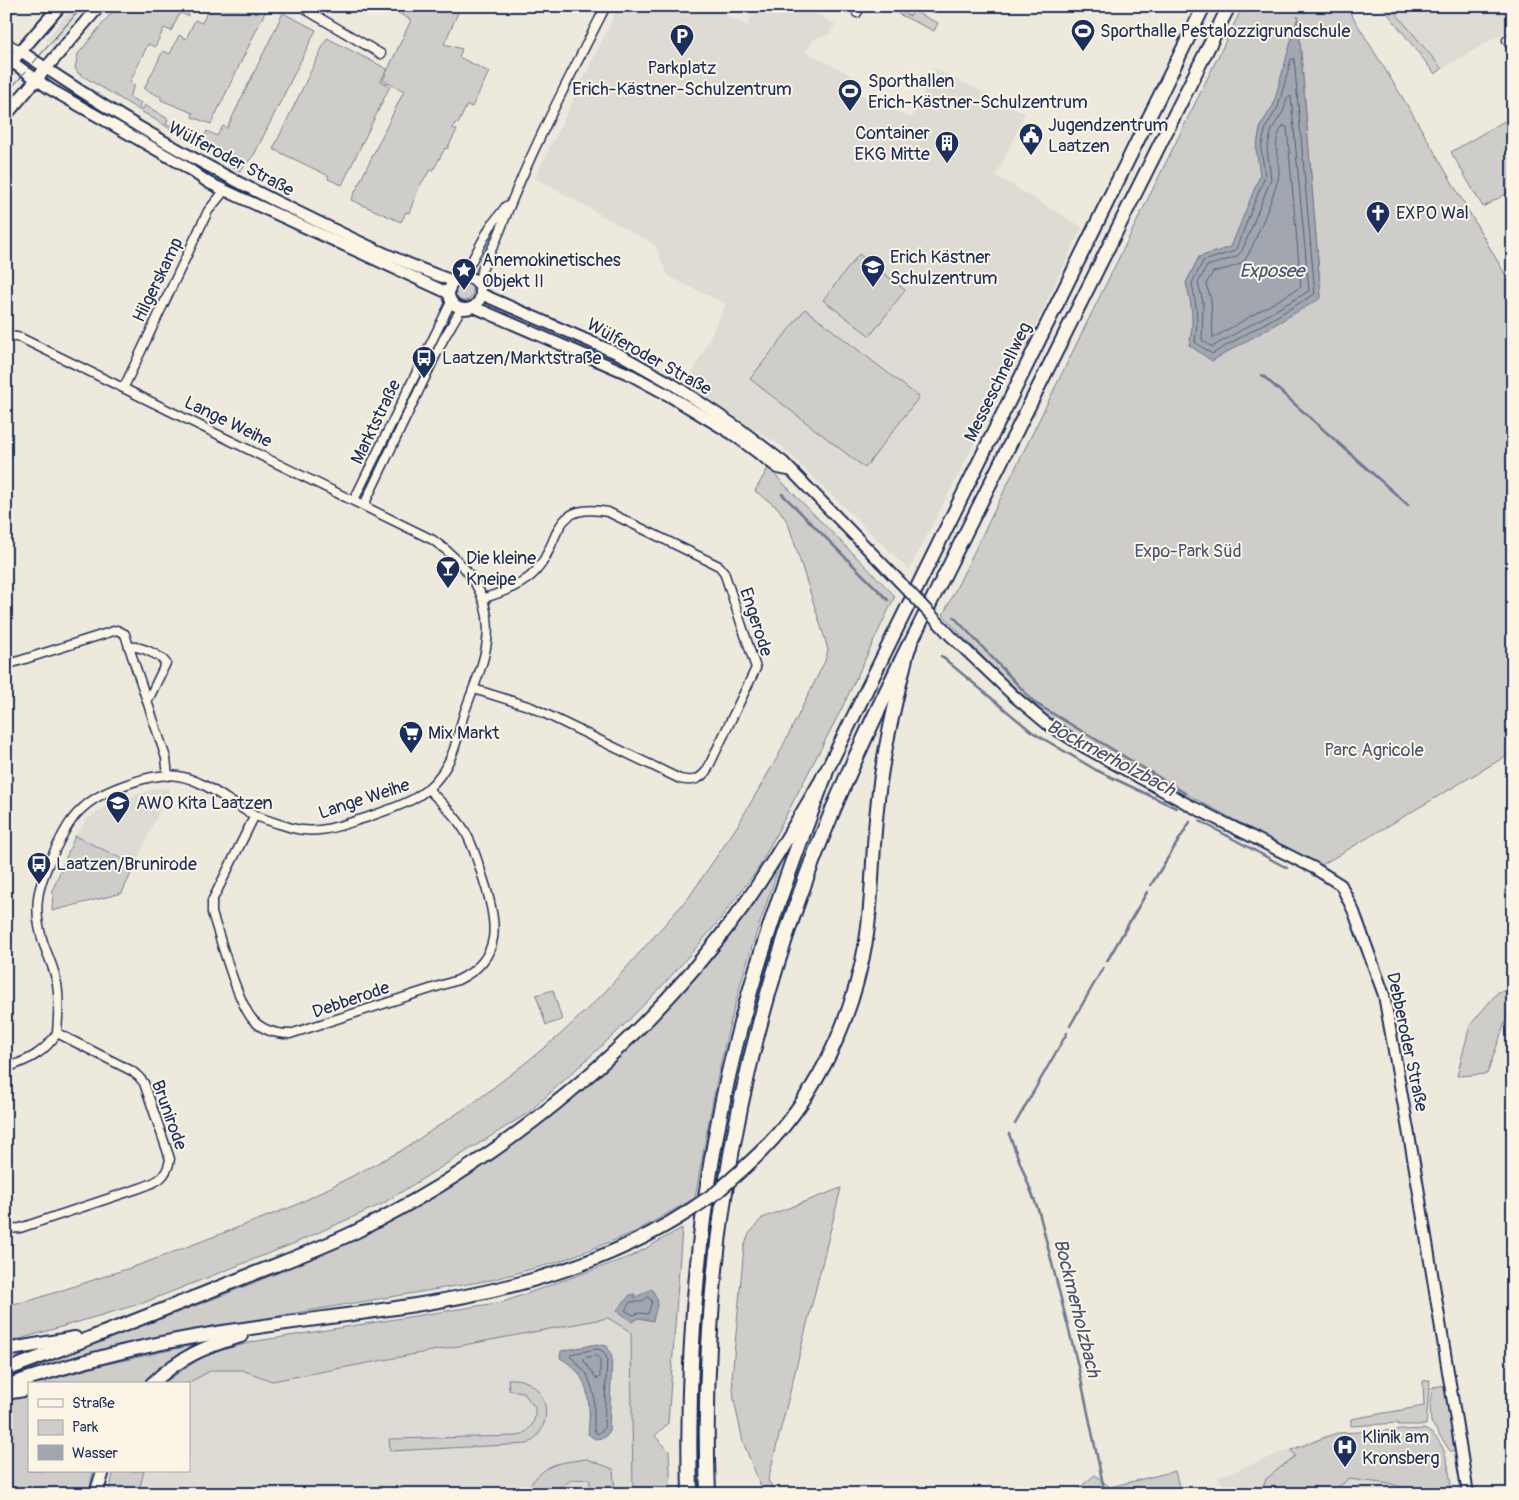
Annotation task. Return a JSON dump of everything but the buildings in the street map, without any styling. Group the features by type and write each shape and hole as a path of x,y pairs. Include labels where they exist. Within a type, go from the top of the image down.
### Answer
{"highway":[{"name":"Messeschnellweg","path":"100,1335 313,1251 356,1231 438,1186 524,1129 620,1047 696,966 765,874 825,774 1204,6"},
{"path":"708,1494 708,1366 713,1286 723,1205 739,1113 753,1051 796,906 817,850 872,722 1213,34 1229,6"},
{"path":"1213,34 1236,6"},
{"path":"6,1386 137,1349 212,1334 448,1300 525,1282 568,1269 635,1242 689,1211 717,1192 772,1142 810,1092 836,1044 856,988 866,940 877,809 885,744 909,646"},
{"path":"690,1494 690,1395 696,1285 704,1203 721,1111 753,980 778,903 825,774"},
{"path":"154,1382 172,1366 205,1347 281,1325"},
{"path":"6,1350 100,1335"},
{"path":"6,1370 100,1335"},
{"path":"6,1393 28,1389"},
{"path":"96,1494 98,1472"},
{"path":"96,1494 103,1472"}],"main road":[{"path":"8,62 22,52 60,6"},
{"path":"6,115 99,6"}],"street":[{"path":"310,6 308,11 381,54"},
{"path":"511,199 490,227 463,276 453,281 450,297 461,309 474,307 479,301 481,269 511,199 606,6"},
{"path":"1510,38 1513,50"},
{"name":"Wülferoder Straße","path":"6,42 190,158 355,240 453,281"},
{"name":"Wülferoder Straße","path":"8,62 209,183 450,297"},
{"name":"Hilgerskamp","path":"124,387 208,211 225,190"},
{"path":"463,276 472,278 480,289"},
{"name":"Wülferoder Straße","path":"480,289 596,342 684,392 772,453 951,636"},
{"name":"Marktstraße","path":"354,500 450,297"},
{"name":"Wülferoder Straße","path":"474,307 630,375 734,435 778,468 788,470"},
{"name":"Marktstraße","path":"364,505 444,338 461,309"},
{"name":"Lange Weihe","path":"6,334 21,338 124,387 364,505 444,548 467,570 484,598 488,633 486,650 449,762 429,790 420,797 401,806 322,831 308,831 292,828 254,815 199,784 178,776 168,776 146,779 120,787 87,804 77,813 63,834 39,885 36,910 39,929 57,981 58,1033"},
{"path":"679,402 684,392"},
{"name":"Engerode","path":"474,689 531,707 672,776 688,781 702,776 707,770 756,668 724,572 719,566 608,512 588,510 570,516 558,528 535,572 520,582 484,598"},
{"path":"6,666 117,630 125,634 166,758 168,776"},
{"name":"Debberoder Straße","path":"951,636 1014,697 1062,733 1189,804 1314,868 1341,884 1354,912 1384,995 1413,1154 1468,1494"},
{"path":"129,647 134,646 161,658 166,663 150,696 146,698"},
{"name":"Debberode","path":"254,815 212,901 212,913 248,1015 265,1030 290,1034 458,980 474,970 489,951 495,924 479,864 468,835 429,790"},
{"path":"6,1068 29,1060 41,1053 58,1033"},
{"name":"Brunirode","path":"6,1229 20,1228 140,1188 158,1181 167,1174 169,1167 170,1159 144,1083 132,1071 58,1033"}],"shaded area":[{"path":"73,6 86,6 53,46 46,40"},
{"name":"Erich Kästner Schulzentrum","path":"619,6 710,6 747,26 756,6 803,6 836,25 827,35 814,39 806,52 859,79 854,91 908,117 912,117 935,69 1025,113 996,176 1082,227 1034,328 909,570 781,446 686,386 726,304 668,276 655,245 535,178"},
{"path":"1390,6 1513,6 1513,27 1442,69"},
{"name":"AWO Kita Laatzen","path":"170,788 135,865 75,836 87,819 107,805 154,789"},
{"path":"576,1301 635,1329 638,1494 135,1494 141,1472 190,1472 190,1382 180,1382 211,1361"},
{"name":"Klinik am Kronsberg","path":"1424,1429 1433,1434 1441,1444 1452,1494 1194,1494 1222,1484 1219,1477 1329,1434"}],"green space":[{"path":"117,6 192,6 188,16 180,13 171,31 164,28 155,47 148,44 130,82 135,85 129,97 141,103 139,107 143,109 145,105 168,119 166,124 170,126 173,122 199,136 197,140 201,143 207,131 217,136 223,126 227,128 283,13 316,30 254,155 240,171 78,73 75,68 78,54"},
{"path":"210,6 268,6 211,124 192,117 193,113 161,100 161,97 144,89 163,51 170,54 179,35 186,39 195,20 202,23"},
{"path":"386,6 461,6 444,44 462,49 459,57 489,72 472,107 467,105 458,124 455,123 453,128 457,130 447,149 445,148 433,171 430,170 419,187 409,213 406,212 401,222 351,200 404,91 383,80 411,20"},
{"path":"882,6 896,6 895,9 910,16 913,11 938,23 934,31"},
{"name":"Expo-Park Süd","path":"1243,6 1346,6 1412,113 1513,288 1513,752 1320,866 1071,732 1020,692 943,615","holes":["1298,18 1321,297 1189,345 1192,314 1186,283 1199,257 1231,247 1261,175 1256,149 1261,125 1273,106"]},
{"path":"1382,6 1390,6 1442,69 1435,74"},
{"path":"327,38 387,69 381,81 390,86 342,185 328,179 329,176 273,149"},
{"path":"1513,116 1513,190 1483,207 1451,152"},
{"path":"859,254 905,290 870,336 823,300"},
{"path":"460,283 468,283 473,288 471,299 460,301 455,296 455,288"},
{"path":"805,309 919,397 865,468 750,379"},
{"path":"768,468 895,596 841,710 758,869 714,927 664,984 618,1031 528,1113 382,1204 295,1243 143,1303 6,1343 6,1305 29,1301 142,1264 294,1206 399,1152 476,1101 560,1035 603,994 689,897 736,828 777,758 825,661 828,650 788,523 778,508 755,491"},
{"path":"75,836 135,865 122,893 52,911 53,889"},
{"path":"780,864 734,1006 695,1198 635,1232 558,1262 491,1280 189,1331 118,1345 6,1379 10,1375 22,1370 198,1305 302,1262 411,1208 513,1143 562,1106 608,1067 652,1025 687,987 719,947"},
{"path":"553,990 562,1020 546,1025 536,995"},
{"path":"1513,990 1513,1000 1487,1074 1457,1076 1470,1025 1498,992"},
{"path":"841,1188 768,1480 776,1494 764,1494 743,1442 734,1400 732,1377 744,1247 749,1234 762,1218"},
{"path":"682,1228 668,1423 655,1436 669,1451 671,1494 633,1494 631,1332 608,1318 272,1381 242,1370 212,1370 190,1382 165,1382 207,1354 257,1341 503,1302 632,1256"},
{"path":"202,1343 178,1355 146,1382 42,1382 103,1365"},
{"path":"508,1379 521,1380 532,1385 540,1393 544,1403 546,1414 543,1425 538,1435 528,1444 390,1451 389,1439 518,1436 523,1434 532,1425 535,1417 535,1408 523,1392 509,1390"},
{"path":"1430,1380 1426,1425 1398,1425 1398,1423 1351,1426 1351,1419 1424,1406 1423,1381"},
{"path":"1447,1385 1457,1451 1450,1451 1431,1422 1430,1403 1433,1387"},
{"path":"28,1393 28,1472 93,1472 89,1494 6,1494 6,1398"},
{"name":"Klinik am Kronsberg","path":"1424,1429 1438,1440 1443,1448 1452,1494 1425,1494 1391,1484 1348,1479 1340,1486 1319,1493 1295,1495 1261,1494 1266,1479 1295,1456 1291,1450 1337,1433"},
{"path":"587,1459 613,1469 615,1494 592,1494 589,1479 571,1480 551,1494 523,1494 538,1476 550,1467 565,1462"},
{"path":"1175,1471 1181,1494 1072,1494 1095,1475 1110,1487"},
{"path":"114,1472 144,1472 138,1494 108,1494"}],"water":[{"name":"Exposee","path":"1298,16 1321,298 1212,361 1189,345 1192,314 1186,283 1199,257 1231,247 1260,175 1256,149 1261,125 1273,106"},
{"path":"652,1289 658,1301 653,1321 639,1318 632,1322 617,1310 630,1295 635,1294 634,1298"},
{"path":"597,1344 607,1346 612,1356 609,1432 604,1438 595,1439 588,1434 589,1411 583,1381 570,1365 560,1358 561,1351"}],"waterway":[{"path":"1262,375 1408,505"},
{"name":"Bockmerholzbach","path":"782,494 888,600"},
{"path":"954,617 1035,703 1185,793"},
{"name":"Bockmerholzbach","path":"941,656 1032,732 1096,770 1176,808"},
{"path":"1200,821 1287,868"},
{"name":"Bockmerholzbach","path":"1151,885 1190,822"},
{"name":"Bockmerholzbach","path":"1107,961 1147,892"},
{"name":"Bockmerholzbach","path":"1070,1026 1103,968"},
{"name":"Bockmerholzbach","path":"1015,1124 1067,1033"},
{"name":"Bockmerholzbach","path":"1009,1134 1039,1212 1079,1370 1105,1494"}],"tram line":[{"path":"6,94 83,6"}],"place":[{"name":"Sporthalle Pestalozzigrundschule","path":"1083,52"},
{"name":"Parkplatz Erich-Kästner-Schulzentrum","path":"682,57"},
{"name":"Sporthallen Erich-Kästner-Schulzentrum","path":"850,112"},
{"name":"Jugendzentrum Laatzen","path":"1031,156"},
{"name":"Container EKG Mitte","path":"947,164"},
{"name":"EXPO Wal","path":"1378,234"},
{"name":"Erich Kästner Schulzentrum","path":"873,288"},
{"name":"Anemokinetisches Objekt II","path":"464,291"},
{"name":"Laatzen/Marktstraße","path":"424,379"},
{"name":"Die kleine Kneipe","path":"448,589"},
{"name":"Mix Markt","path":"411,754"},
{"name":"AWO Kita Laatzen","path":"118,824"},
{"name":"Laatzen/Brunirode","path":"39,885"},
{"name":"Klinik am Kronsberg","path":"1345,1468"}],"park label":[{"name":"Parc Agricole","path":"1374,750"}]}
